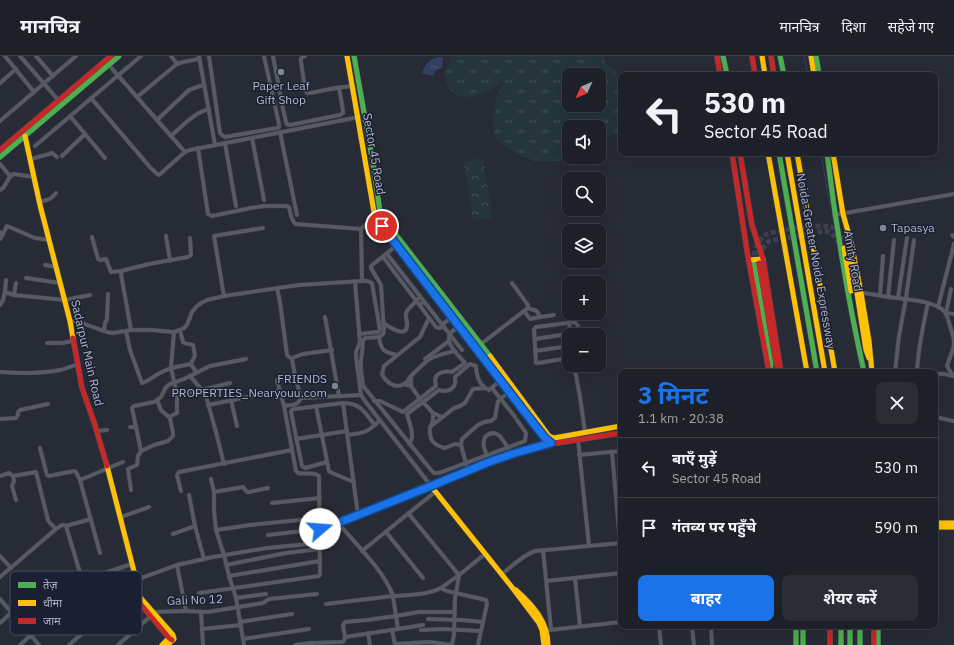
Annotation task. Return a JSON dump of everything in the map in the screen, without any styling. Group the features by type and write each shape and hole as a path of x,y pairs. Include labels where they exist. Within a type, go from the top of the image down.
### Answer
{"main road":[{"path":"107,63 111,56"},
{"path":"0,150 60,103 107,63 119,56"},
{"name":"Sector 45 Road","path":"347,56 374,212 376,216 396,245 500,381 550,439"},
{"name":"Sector 45 Road","path":"354,56 380,212 386,222 481,344 550,439"},
{"path":"717,56 720,72"},
{"path":"723,56 726,72"},
{"path":"752,56 755,72"},
{"path":"762,56 765,72"},
{"path":"771,56 774,72"},
{"path":"780,56 783,72"},
{"path":"811,56 814,72"},
{"path":"816,56 819,72"},
{"path":"0,157 60,103"},
{"name":"Sadarpur Main Road","path":"25,136 39,202 70,321 84,394 108,469 134,571"},
{"path":"732,156 748,260 769,369"},
{"path":"740,156 752,225 781,369"},
{"path":"769,156 806,369"},
{"name":"Noida-Greater Noida Expressway","path":"780,156 816,369"},
{"name":"Noida-Greater Noida Expressway","path":"788,156 825,369"},
{"path":"798,156 834,369"},
{"name":"Amity Road","path":"827,156 834,215 863,369"},
{"name":"Amity Road","path":"833,156 843,214 851,242 861,293 869,341 872,369"},
{"path":"861,359 861,350 846,248 854,274 866,350 871,361"},
{"path":"748,260 759,262"},
{"path":"759,262 770,369"},
{"path":"544,645 542,630 539,623 502,574 431,486 550,439 618,426"},
{"path":"550,439 557,443 618,433"},
{"path":"938,523 954,523"},
{"path":"938,527 954,527"},
{"path":"511,586 523,596 549,630 548,645"},
{"path":"142,604 174,637 167,645"},
{"path":"796,629 796,645"},
{"path":"803,629 803,645"},
{"path":"830,629 830,645"},
{"path":"840,645 841,629"},
{"path":"850,629 850,645"},
{"path":"860,629 860,645"},
{"path":"874,629 874,645"},
{"path":"878,629 878,645"},
{"path":"162,645 171,639"}],"street":[{"path":"5,56 34,92"},
{"path":"20,56 60,103"},
{"path":"36,56 53,76"},
{"path":"0,120 76,56"},
{"path":"35,146 141,56"},
{"path":"170,56 177,64"},
{"path":"209,56 220,133 225,137 279,127 264,56"},
{"path":"274,56 287,124 290,125 340,115 343,113 339,88"},
{"path":"305,56 301,58 301,61 305,90 307,93 352,86"},
{"path":"137,97 177,64 199,58 215,145"},
{"path":"107,63 185,152"},
{"path":"0,83 16,69"},
{"path":"157,120 190,90 204,85"},
{"path":"91,98 157,174 160,174 185,152 198,148 364,117"},
{"path":"171,136 194,116 209,109"},
{"path":"70,116 105,158"},
{"path":"280,132 297,215"},
{"path":"62,156 85,134"},
{"path":"252,138 264,200"},
{"path":"225,143 236,206"},
{"path":"198,148 208,214 212,216 258,207 286,206 289,207 293,222 296,224 361,229 380,212"},
{"path":"31,160 49,154 57,157"},
{"path":"0,164 10,176"},
{"path":"0,190 4,187 12,174 34,177"},
{"path":"39,202 50,200 56,193"},
{"path":"834,215 954,194"},
{"path":"0,239 1,233 7,226 35,238 49,240"},
{"path":"224,296 214,236 263,228"},
{"path":"361,229 362,281"},
{"path":"166,236 170,261"},
{"path":"92,237 98,259 106,259 111,272 122,271 190,256 190,238"},
{"path":"898,298 907,238"},
{"path":"888,296 894,240"},
{"path":"896,369 899,336 914,240"},
{"path":"938,307 954,244"},
{"path":"396,245 371,266 381,285 384,332 383,335 379,337 364,338 361,359 362,385 434,473 439,473 508,448 525,439 526,433 492,388"},
{"path":"387,254 462,350"},
{"path":"880,295 883,256"},
{"path":"383,257 436,327 440,328 452,318"},
{"path":"45,265 56,266"},
{"path":"122,271 122,282 131,330"},
{"path":"26,278 60,283"},
{"path":"0,305 5,292 6,280"},
{"path":"70,321 90,325 113,333 131,330 174,332 187,325 192,312 201,303 207,300 277,288 365,280 372,283 380,330 378,332 359,334"},
{"path":"268,535 320,529 431,486 361,395 356,357 356,352 360,342 355,282"},
{"path":"14,295 16,283"},
{"path":"512,283 528,305 528,308"},
{"path":"277,288 288,357 292,358 303,354 332,350"},
{"path":"951,289 946,313 954,342 947,366 953,376"},
{"path":"5,292 14,295 64,300 90,295"},
{"path":"861,293 906,298 938,307 946,313 954,314"},
{"path":"104,331 107,319 108,294"},
{"path":"383,323 403,332 407,327 406,313 408,309 417,302 418,298 422,299"},
{"path":"917,369 920,342 928,304"},
{"path":"481,344 528,308"},
{"path":"528,308 537,311 540,317"},
{"path":"524,311 530,319 554,315"},
{"path":"325,317 339,396"},
{"path":"429,318 420,337 387,363 382,370 382,374 389,383 397,386 404,384 411,386 433,413 442,418"},
{"path":"562,359 538,363 536,361 534,329 536,327 575,322 578,328"},
{"path":"535,339 567,334 570,330 569,323"},
{"path":"425,359 448,341 450,334 459,326"},
{"path":"180,330 183,342 194,346 195,356 191,364"},
{"path":"126,331 130,350 142,383 150,380 160,372 191,364"},
{"path":"170,418 177,413 177,394 171,368 174,332"},
{"path":"379,337 381,347 386,352 388,358 387,363"},
{"path":"47,343 73,341"},
{"path":"409,444 412,439 410,421 407,415 436,386 435,381 438,375 444,371 452,372 465,363 448,341"},
{"path":"535,351 562,347"},
{"path":"404,384 429,360 439,355 455,351"},
{"path":"386,352 397,355"},
{"path":"284,406 298,403 301,398 292,358"},
{"path":"141,451 132,407 154,402 161,397 166,387 170,384 196,372 213,365 246,359"},
{"path":"0,372 46,372 60,370 78,364"},
{"path":"191,364 196,372"},
{"path":"374,401 380,401 404,412 439,390 446,391 453,388 456,382 455,377 470,364 476,366 478,379 484,388"},
{"path":"575,372 585,432"},
{"path":"938,374 953,376"},
{"path":"190,376 206,396 224,464"},
{"path":"199,593 317,577 320,574 319,476 318,474 298,474 296,471 284,406 277,380 295,376"},
{"path":"411,376 411,386"},
{"path":"431,426 454,408 465,403 473,389 484,388 489,390 500,381"},
{"path":"177,394 189,393 230,383"},
{"path":"208,405 280,391"},
{"path":"468,471 461,445 462,440 481,423 494,420 498,402 509,392"},
{"path":"301,398 361,395"},
{"path":"131,490 128,469 137,464 138,456 141,451 168,440 171,438 173,433 170,418 161,410 157,400"},
{"path":"231,400 237,426"},
{"path":"343,403 358,515"},
{"path":"327,462 303,468 296,439 291,412 292,410 351,403 360,408 375,425"},
{"path":"0,420 16,418 18,411 20,410 48,404"},
{"path":"316,406 329,471 354,482"},
{"path":"433,413 433,420 430,430 430,438 433,443 445,448 455,444 461,445"},
{"path":"938,418 954,421"},
{"path":"296,439 347,433 360,434 367,432 380,420"},
{"path":"130,427 136,427"},
{"path":"96,431 107,430"},
{"path":"487,455 483,443 485,437 490,434 497,434 500,436 508,448"},
{"path":"577,434 589,546"},
{"path":"40,448 46,474 48,476 76,472 80,480 100,553"},
{"path":"181,491 177,475 179,472 292,450"},
{"path":"579,455 618,451"},
{"path":"612,452 618,513"},
{"path":"80,480 123,462"},
{"path":"0,476 9,473 13,476 45,470"},
{"path":"36,472 48,520 56,529"},
{"path":"13,476 14,481 12,486 16,500"},
{"path":"211,479 214,492 216,530 236,598 244,645"},
{"path":"214,492 243,487 247,492 268,488"},
{"path":"362,551 435,492"},
{"path":"190,495 195,526 204,559"},
{"path":"272,503 320,498"},
{"path":"121,517 149,507"},
{"path":"392,630 395,644 430,642 452,645 454,635 454,612 459,575 408,513"},
{"path":"0,577 62,525 66,526 91,518"},
{"path":"216,530 320,518"},
{"path":"338,523 391,588 398,629"},
{"path":"66,526 79,571"},
{"path":"173,534 195,526"},
{"path":"386,532 424,578"},
{"path":"142,578 177,565 224,555 273,547 319,543"},
{"path":"502,574 531,552 618,543"},
{"path":"226,566 286,553 319,549"},
{"path":"543,550 549,630 618,622"},
{"path":"326,604 416,594 441,588 485,554"},
{"path":"0,556 10,568"},
{"path":"229,576 320,561"},
{"path":"111,571 132,564"},
{"path":"177,565 186,611"},
{"path":"546,581 618,573"},
{"path":"575,578 580,626"},
{"path":"441,588 486,600 488,604 478,645"},
{"path":"236,598 266,594"},
{"name":"Gali No 12","path":"153,614 186,611 216,611 263,603 269,599 318,594"},
{"path":"0,599 10,610"},
{"path":"201,612 203,645"},
{"path":"296,645 342,642 344,641 345,637 342,625 345,622 419,612 454,612"},
{"path":"0,623 10,614"},
{"path":"142,624 153,614"},
{"path":"202,629 292,614"},
{"path":"428,619 454,619 483,622"},
{"path":"345,637 423,625"},
{"path":"243,639 309,629"},
{"path":"421,630 454,629 481,631"},
{"path":"659,629 661,645"},
{"path":"692,629 694,645"},
{"path":"710,629 712,645"},
{"path":"368,633 370,645"},
{"path":"69,645 81,635"},
{"path":"118,645 129,635"},
{"path":"20,645 31,636 39,645"}],"green space":[{"path":"451,56 604,56 605,62 616,72 618,78 618,133 606,137 606,120 562,120 562,160 539,162 520,156 499,142 494,133 494,116 497,97 504,81 488,91 472,97 456,95 451,91 444,75"},
{"path":"483,158 492,218 473,220 464,163"}],"water":[{"path":"438,57 443,57 442,68 437,69 433,76 422,73 424,67 428,63"}],"waterway":[{"path":"804,56 807,72"},
{"path":"822,156 830,206"}],"tunnel":[{"path":"754,263 756,248 762,238 769,233 787,230 819,226 831,227 842,235 848,248"},
{"path":"759,263 758,256 769,241 826,231 831,233 839,242"}],"traffic: fast":[{"path":"0,157 119,56"},
{"path":"354,56 380,212 386,222 490,356"},
{"path":"723,56 726,72"},
{"path":"780,56 783,72"},
{"path":"816,56 819,72"},
{"path":"780,156 816,369"},
{"path":"827,156 843,263 863,369"},
{"path":"387,233 525,412"},
{"path":"754,264 771,365 770,369"},
{"path":"449,478 499,459 543,446 551,442"},
{"path":"796,629 796,645"},
{"path":"803,629 803,645"},
{"path":"841,629 841,645"},
{"path":"850,629 850,645"},
{"path":"860,629 860,645"},
{"path":"878,629 878,645"}],"traffic: slow":[{"path":"347,56 374,212 387,233"},
{"path":"762,56 765,72"},
{"path":"811,56 814,72"},
{"path":"25,136 40,205 73,338"},
{"path":"769,156 806,369"},
{"path":"788,156 824,369"},
{"path":"798,156 834,369"},
{"path":"833,156 843,214 851,242 861,293 869,341 872,369"},
{"path":"844,248 851,291"},
{"path":"848,248 854,274 866,350 869,358"},
{"path":"749,260 763,259"},
{"path":"490,356 549,436 554,438 618,427"},
{"path":"107,466 134,571"},
{"path":"449,478 431,486 539,623 542,630 544,645"},
{"path":"938,523 954,523"},
{"path":"938,527 954,527"},
{"path":"516,590 538,614 545,629 548,645"},
{"path":"142,600 173,635 174,639 167,645"},
{"path":"162,645 169,638"}],"traffic: jam":[{"path":"0,150 111,56"},
{"path":"717,56 720,72"},
{"path":"752,56 755,72"},
{"path":"771,56 774,72"},
{"path":"732,156 747,251 768,369"},
{"path":"740,156 752,225 763,259 781,369"},
{"path":"759,263 776,363 779,369"},
{"path":"73,338 82,388 107,466"},
{"path":"525,412 547,441 551,443 618,433"},
{"path":"142,606 172,640"},
{"path":"830,629 830,645"},
{"path":"874,629 874,645"}],"place":[{"name":"Paper Leaf Gift Shop","path":"281,72"},
{"name":"Tapasya","path":"883,228"},
{"name":"FRIENDS PROPERTIES_Nearyouu.com","path":"335,386"}],"route":[{"path":"320,529 489,462 551,443 547,441 382,226"}]}
